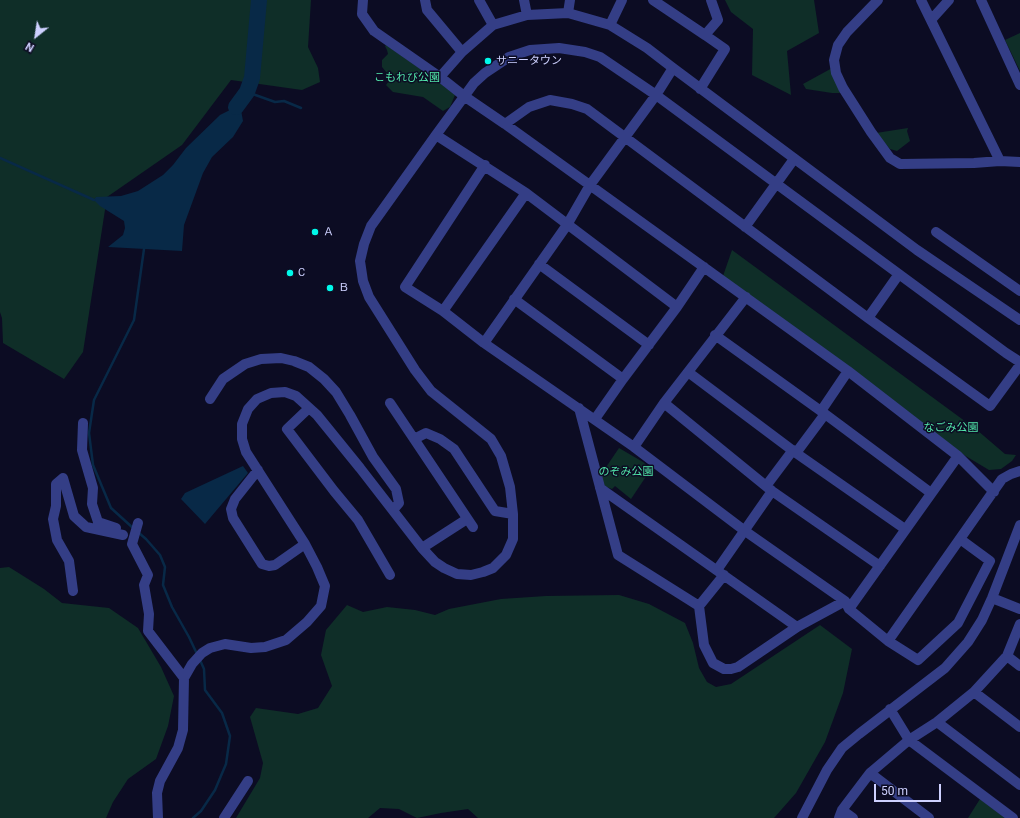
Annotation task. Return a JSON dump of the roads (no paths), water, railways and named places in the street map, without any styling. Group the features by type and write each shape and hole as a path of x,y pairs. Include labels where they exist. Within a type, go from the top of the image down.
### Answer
{"street":[{"path":"363,0 362,14 374,32 440,77 464,96 746,297 848,372 958,456 994,492"},
{"path":"425,0 427,10 462,52"},
{"path":"479,0 492,25"},
{"path":"524,0 527,15"},
{"path":"568,13 570,0"},
{"path":"610,26 622,0"},
{"path":"653,0 725,49 700,88"},
{"path":"705,35 718,20 711,0"},
{"path":"878,0 847,32 838,45 834,60 836,73 843,88 871,132 890,158 900,164 974,163 1000,161 1020,162"},
{"path":"921,0 1000,161"},
{"path":"931,20 950,0"},
{"path":"981,0 1020,83"},
{"path":"440,77 462,52 492,25 527,15 568,13 610,26 646,48 917,250 1020,320"},
{"path":"158,818 157,793 160,781 178,748 183,730 184,678 194,662 202,653 210,648 225,644 252,648 265,647 286,640 307,622 321,606 325,586 317,567 305,544 246,452 242,439 242,424 248,409 256,399 271,393 285,392 296,396 317,415 356,462 422,548 435,562 444,568 457,574 471,575 493,568 506,555 513,539 512,514 510,487 501,456 491,439 431,391 415,370 369,297 363,281 360,261 364,244 371,226 436,134 474,83 485,73 509,57 530,50 559,48 585,52 600,58 656,95 1020,362"},
{"path":"484,343 566,225 590,185 656,95 673,68"},
{"path":"505,124 529,107 550,100 572,104 587,110 868,318 990,406 1020,365"},
{"path":"436,134 526,193 566,225 677,307"},
{"path":"745,227 794,159"},
{"path":"485,165 405,287 443,311 484,343 634,447 745,531 847,605 888,641 918,660 958,623 990,561 960,539"},
{"path":"443,311 526,193"},
{"path":"936,232 1020,291"},
{"path":"538,264 649,345"},
{"path":"595,419 677,307 704,267"},
{"path":"868,318 899,274"},
{"path":"634,447 664,403 715,335 746,297"},
{"path":"514,299 623,379"},
{"path":"715,335 823,412 931,493"},
{"path":"210,399 223,379 250,362 261,359 282,358 309,367 324,378 336,392 373,457 396,489 399,503 393,510"},
{"path":"688,372 794,452 906,529"},
{"path":"848,372 823,412 769,488 721,572 699,606 704,645 713,663 724,669 731,669 738,666 797,627 847,605 880,566 958,456"},
{"path":"390,403 470,523 422,548"},
{"path":"664,403 769,488 880,566"},
{"path":"309,408 287,430 358,520 390,575"},
{"path":"579,408 618,555 699,606"},
{"path":"82,423 82,450 93,488 92,504 98,522 116,528 123,536"},
{"path":"414,439 426,433 440,439 454,449 491,506 496,511 512,514"},
{"path":"258,470 235,499 231,509 233,518 262,564 269,566 275,565 305,544"},
{"path":"888,641 1002,480 1011,474 1020,471"},
{"path":"73,591 69,561 57,540 53,519 56,506 56,484 62,478 74,516 86,527 133,540"},
{"path":"600,488 797,627"},
{"path":"138,524 133,540 148,575 144,584 148,614 148,631 184,678"},
{"path":"802,818 827,770 842,748 934,678 960,653 982,620 1020,525"},
{"path":"992,598 1020,609"},
{"path":"852,818 841,814 870,773 909,740 937,722 974,692 1007,656 1020,624"},
{"path":"1007,656 1020,666"},
{"path":"974,692 1020,727"},
{"path":"890,710 909,740 1013,818"},
{"path":"937,722 1020,785"},
{"path":"870,773 929,818"},
{"path":"224,818 248,781"}],"water":[{"path":"236,107 241,110 243,121 233,137 212,157 203,173 184,225 182,251 108,247 123,235 125,228 124,221 100,206 94,200 96,197 121,196 138,191 163,175 186,148 220,115"},
{"path":"243,466 248,473 205,524 181,499 185,493"}],"waterway":[{"path":"236,107 247,92 252,78 259,0"},
{"path":"247,92 275,102 284,101 301,108"},
{"path":"0,158 94,200"},
{"path":"133,528 111,508 93,465 89,433 94,400 134,320 144,249"},
{"path":"139,533 160,555 165,567 163,585 172,607 197,654"},
{"path":"193,818 201,811 215,790 226,764 230,736 222,713 205,690 204,669 200,660"}],"place":[{"name":"サニータウン","path":"488,61"},
{"name":"Ａ","path":"315,232"},
{"name":"C","path":"290,273"},
{"name":"Ｂ","path":"330,288"}],"park label":[{"name":"こもれび公園","path":"407,78"},
{"name":"なごみ公園","path":"951,428"},
{"name":"のぞみ公園","path":"626,472"}]}
